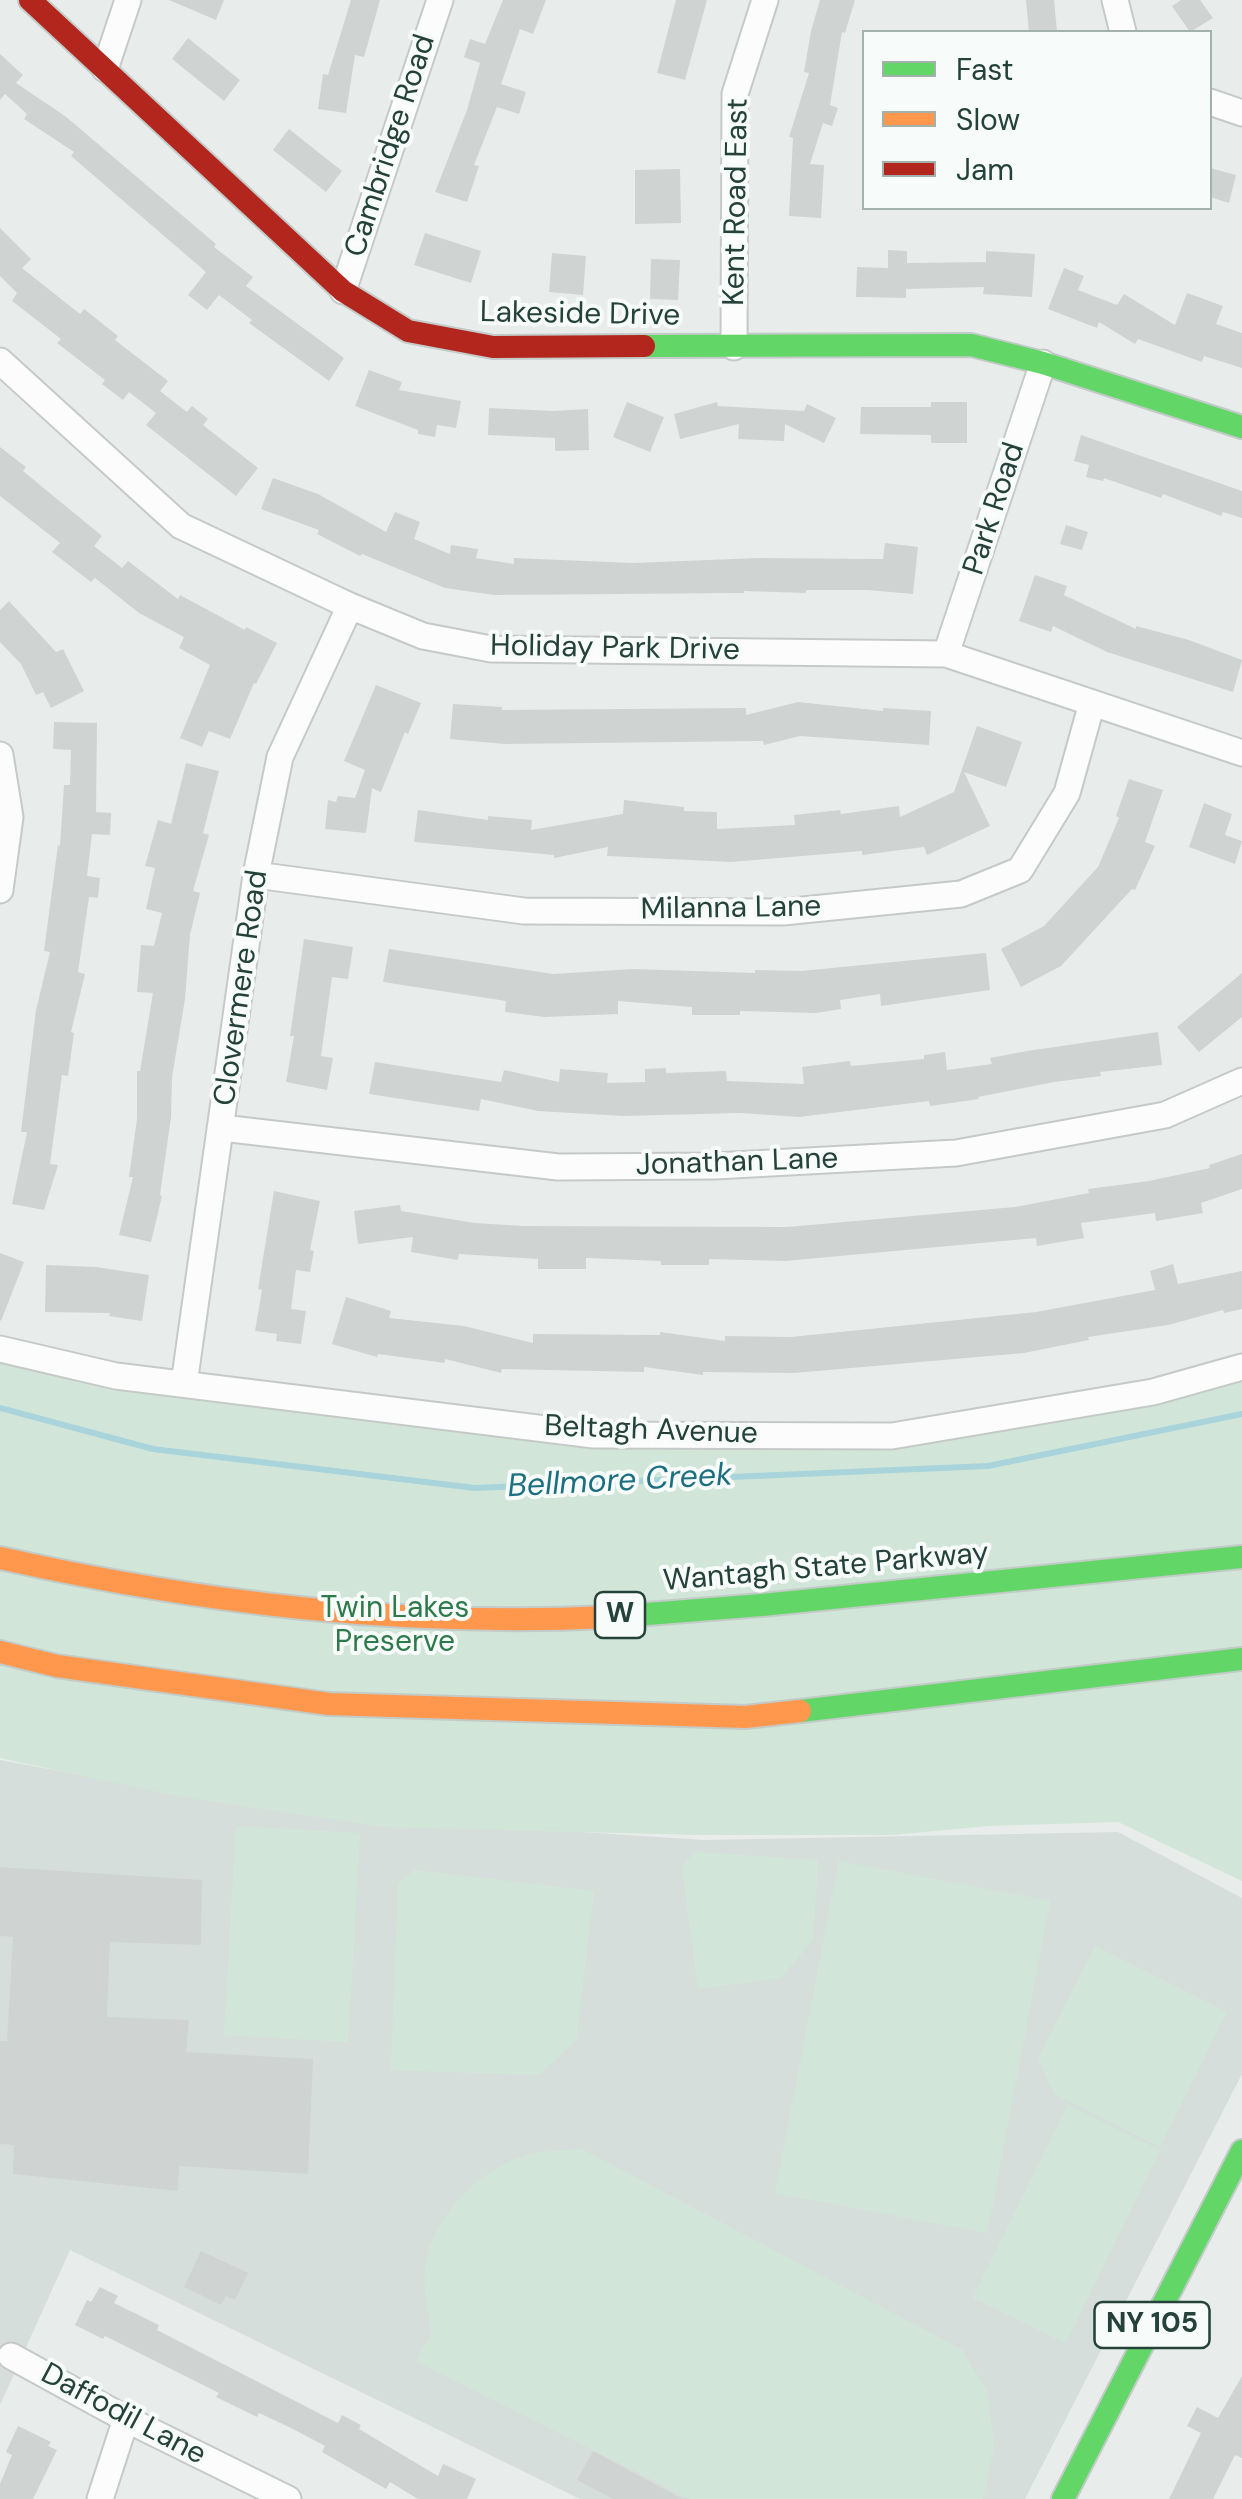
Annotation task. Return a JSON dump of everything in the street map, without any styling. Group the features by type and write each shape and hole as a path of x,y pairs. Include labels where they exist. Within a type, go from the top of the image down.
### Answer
{"main road":[{"name":"Lakeside Drive","path":"30,0 343,291 408,331 493,348 971,345 1043,363 1242,427"},
{"name":"Wantagh State Parkway","path":"0,1558 81,1577 264,1606 384,1617 502,1619 688,1613 1242,1557"},
{"path":"0,1652 57,1666 329,1704 744,1717 1242,1659"},
{"name":"NY 105","path":"1063,2499 1242,2151"}],"street":[{"path":"105,69 128,0"},
{"name":"Cambridge Road","path":"343,291 440,0"},
{"name":"Kent Road East","path":"734,347 735,94 765,0"},
{"path":"1116,0 1122,30"},
{"path":"1212,103 1242,113"},
{"name":"Holiday Park Drive","path":"0,361 181,526 423,636 490,648 946,654 1242,753"},
{"name":"Park Road","path":"946,654 1043,363"},
{"name":"Clovermere Road","path":"184,1384 256,876 280,757 350,606"},
{"name":"Milanna Lane","path":"256,876 524,911 783,912 961,894 1020,870 1067,793 1092,703"},
{"path":"0,755 10,817 0,890"},
{"name":"Jonathan Lane","path":"222,1128 558,1167 715,1166 956,1152 1165,1115 1242,1081"},
{"name":"Beltagh Avenue","path":"0,1349 116,1376 594,1435 892,1436 1153,1392 1242,1366"},
{"name":"Daffodil Lane","path":"11,2356 126,2419 288,2499"},
{"path":"100,2499 126,2419"}],"shaded area":[{"path":"0,1760 291,1813 704,1840 1118,1832 1242,1898 1242,2074 1025,2499 580,2499 70,2250 0,2405"}],"green space":[{"name":"Twin Lakes Preserve","path":"0,1349 594,1435 892,1436 1242,1381 1242,1881 1118,1822 989,1826 893,1835 697,1835 385,1827 182,1797 0,1758"},
{"path":"236,1826 360,1833 348,2042 224,2035"},
{"path":"694,1852 818,1860 813,1940 781,1978 698,1989 682,1867"},
{"path":"839,1861 1050,1901 987,2233 775,2193"},
{"path":"414,1870 594,1891 576,2041 539,2075 391,2070 398,1883"},
{"path":"1095,1946 1227,2012 1160,2147 1054,2094 1038,2058"},
{"path":"1068,2105 1160,2150 1066,2343 973,2298"},
{"path":"582,2149 961,2349 987,2391 994,2447 983,2499 690,2499 416,2361 432,2333 425,2291 426,2259 436,2232 457,2201 485,2176 518,2158"}],"building":[{"path":"169,0 224,0 216,20"},
{"path":"351,0 380,0 364,57 355,55 346,113 318,109 323,74 328,75"},
{"path":"503,0 546,0 533,34 520,29 501,84 526,92 519,114 497,107 474,165 479,166 467,202 435,192 467,110 480,63 464,57 470,39 485,44"},
{"path":"676,0 707,0 685,80 657,73"},
{"path":"820,0 855,0 845,33 842,32 830,105 838,108 832,126 823,123 810,164 824,165 821,218 789,216 793,138 789,137 809,73 804,72"},
{"path":"1026,0 1054,0 1057,30 1029,30"},
{"path":"1181,0 1200,0 1213,18 1189,30 1172,6"},
{"path":"188,38 240,80 224,101 172,59"},
{"path":"0,54 23,75 16,83 65,116 216,244 214,247 253,277 246,286 344,358 329,381 249,323 252,320 219,295 207,310 188,295 206,272 71,156 74,152 24,119 27,114 5,94 0,100"},
{"path":"289,129 342,171 326,192 273,150"},
{"path":"680,169 681,223 635,224 635,170"},
{"path":"1212,169 1236,175 1229,203 1212,198"},
{"path":"0,228 31,259 22,268 80,314 84,309 118,336 115,340 168,381 160,391 187,412 192,406 208,419 203,425 258,468 236,496 146,425 156,413 129,392 123,400 102,384 105,380 57,343 61,339 12,301 17,293 0,276"},
{"path":"425,233 481,251 471,283 414,265"},
{"path":"888,250 907,251 907,263 986,262 986,251 1035,254 1032,297 983,294 984,287 906,289 906,298 856,297 857,267 888,268"},
{"path":"552,253 586,256 583,295 549,292"},
{"path":"651,259 680,260 678,300 650,299"},
{"path":"1064,268 1084,276 1078,290 1117,305 1124,294 1175,325 1187,293 1223,306 1216,324 1242,333 1242,368 1204,356 1202,362 1138,339 1135,344 1099,322 1097,328 1048,309"},
{"path":"369,370 402,382 399,390 461,401 456,428 437,425 435,437 418,434 418,430 355,406"},
{"path":"627,402 664,417 650,452 613,437"},
{"path":"717,402 718,406 804,411 807,404 836,418 824,443 785,424 784,441 738,439 739,424 680,439 674,414"},
{"path":"931,402 967,402 967,443 931,443 931,435 860,434 861,407 931,407"},
{"path":"489,408 588,409 589,450 555,451 555,438 488,435"},
{"path":"1081,435 1242,491 1242,518 1223,512 1221,516 1163,494 1161,498 1104,478 1103,481 1086,477 1089,465 1074,461"},
{"path":"0,447 102,536 94,546 122,568 128,561 178,599 180,595 277,643 254,683 230,739 209,731 202,747 180,738 210,665 179,648 184,637 139,613 95,578 91,582 52,552 60,543 0,496"},
{"path":"273,478 318,494 386,532 395,512 420,522 414,539 450,554 451,545 478,549 476,558 514,564 514,558 633,563 883,559 885,543 918,547 913,594 806,590 494,595 445,588 360,556 317,534 319,530 261,509"},
{"path":"1066,525 1088,532 1082,550 1060,544"},
{"path":"1035,575 1067,586 1064,595 1136,629 1189,640 1242,660 1233,692 1107,652 1053,626 1051,632 1019,621"},
{"path":"9,601 56,652 63,649 84,691 51,708 43,692 36,695 21,664 0,642 0,610"},
{"path":"376,685 421,703 381,792 372,788 366,833 325,829 328,800 336,802 338,796 355,798 365,770 344,761"},
{"path":"798,702 883,711 931,711 929,745 800,736 764,745 763,741 504,744 450,739 453,704 502,710 746,708 746,715"},
{"path":"54,722 97,723 96,812 111,813 110,835 92,834 87,876 100,878 98,898 89,897 78,972 85,974 71,1032 74,1033 68,1076 62,1075 50,1164 58,1165 44,1210 12,1204 27,1132 21,1132 36,1010 50,952 44,951 60,846 64,785 70,785 71,750 53,749"},
{"path":"977,726 1022,742 1006,787 964,772 990,826 927,855 924,847 862,855 862,851 731,862 607,856 608,847 554,858 414,842 418,810 488,820 488,816 532,820 531,830 623,814 624,800 684,807 684,811 717,812 717,829 795,825 794,815 840,810 841,814 899,806 900,817 954,792"},
{"path":"186,763 219,771 203,833 209,835 193,891 200,893 190,935 185,999 172,1077 162,1196 151,1242 119,1235 133,1177 129,1177 137,1119 137,1071 153,993 137,992 141,945 154,946 162,913 146,909 155,868 145,866 158,820 171,824"},
{"path":"1129,779 1163,790 1145,842 1155,846 1135,890 1061,966 1021,987 1001,949 1044,926 1098,867 1119,818 1116,816"},
{"path":"1204,803 1232,814 1225,835 1242,841 1235,864 1189,847"},
{"path":"304,939 353,947 348,979 332,977 321,1056 333,1058 327,1090 286,1082"},
{"path":"389,949 553,974 633,969 801,971 986,953 990,990 881,1006 880,994 840,1000 841,1009 816,1013 740,1011 740,1015 692,1015 692,1007 618,1001 618,1014 545,1017 505,1012 506,1001 383,982"},
{"path":"1242,973 1242,1017 1199,1052 1177,1027"},
{"path":"1158,1032 1162,1065 1100,1072 1101,1076 979,1099 799,1117 741,1113 623,1116 538,1111 481,1099 479,1111 369,1094 375,1062 501,1082 504,1070 559,1082 560,1069 608,1073 607,1083 645,1082 645,1069 666,1068 666,1073 726,1071 727,1081 804,1084 802,1067 924,1059 924,1055 945,1052 947,1070 992,1064 990,1058 1027,1051"},
{"path":"1242,1154 1242,1189 1201,1203 1203,1213 1156,1221 1155,1213 1081,1223 1084,1238 1037,1246 1036,1238 785,1261 709,1259 709,1265 586,1258 586,1269 538,1269 538,1259 459,1254 458,1260 411,1252 413,1237 358,1244 354,1211 400,1205 401,1211 523,1226 787,1227 1015,1207 1089,1193 1088,1189 1210,1168 1209,1165"},
{"path":"274,1191 320,1201 310,1250 314,1251 310,1272 296,1270 291,1309 306,1311 301,1344 276,1341 277,1334 255,1331"},
{"path":"0,1253 24,1262 1,1321 0,1320"},
{"path":"1173,1264 1178,1284 1242,1271 1242,1309 1088,1337 1089,1340 1024,1353 794,1373 703,1375 644,1367 644,1372 502,1369 501,1373 445,1359 445,1363 378,1354 377,1357 332,1344 346,1297 391,1311 389,1318 464,1326 533,1343 533,1334 660,1332 725,1341 725,1336 791,1337 1036,1312 1155,1290 1150,1271"},
{"path":"46,1265 149,1275 142,1321 109,1316 110,1313 45,1312"},
{"path":"0,1867 202,1880 201,1945 110,1942 107,2017 189,2020 186,2052 313,2059 308,2174 179,2166 178,2191 13,2174 14,2145 0,2144 0,2041 7,2041 13,1937 0,1936"},
{"path":"201,2251 248,2273 235,2300 226,2296 221,2305 184,2287"},
{"path":"100,2287 118,2296 114,2303 159,2325 157,2330 338,2423 342,2415 438,2476 443,2464 476,2479 467,2499 418,2499 390,2482 386,2489 322,2452 325,2446 289,2427 259,2413 257,2417 216,2397 219,2393 75,2325 87,2300 91,2302"},
{"path":"1242,2376 1242,2458 1235,2455 1213,2499 1169,2499 1201,2433 1187,2426 1197,2407 1218,2418"},
{"path":"18,2426 51,2442 48,2446 57,2450 33,2499 0,2499 0,2484 12,2455 6,2452"},
{"path":"593,2451 683,2499 613,2499 577,2480"}],"waterway":[{"name":"Bellmore Creek","path":"0,1408 153,1449 475,1488 988,1466 1242,1414"}],"traffic: fast":[{"path":"644,346 971,345 1043,363 1242,427"},
{"path":"609,1617 1242,1557"},
{"path":"800,1711 1242,1659"},
{"path":"1063,2499 1242,2151"}],"traffic: slow":[{"path":"0,1558 151,1588 302,1608 455,1618 609,1617"},
{"path":"0,1652 57,1666 329,1704 745,1717 800,1711"}],"traffic: jam":[{"path":"30,0 343,291 408,331 493,347 644,346"}]}
